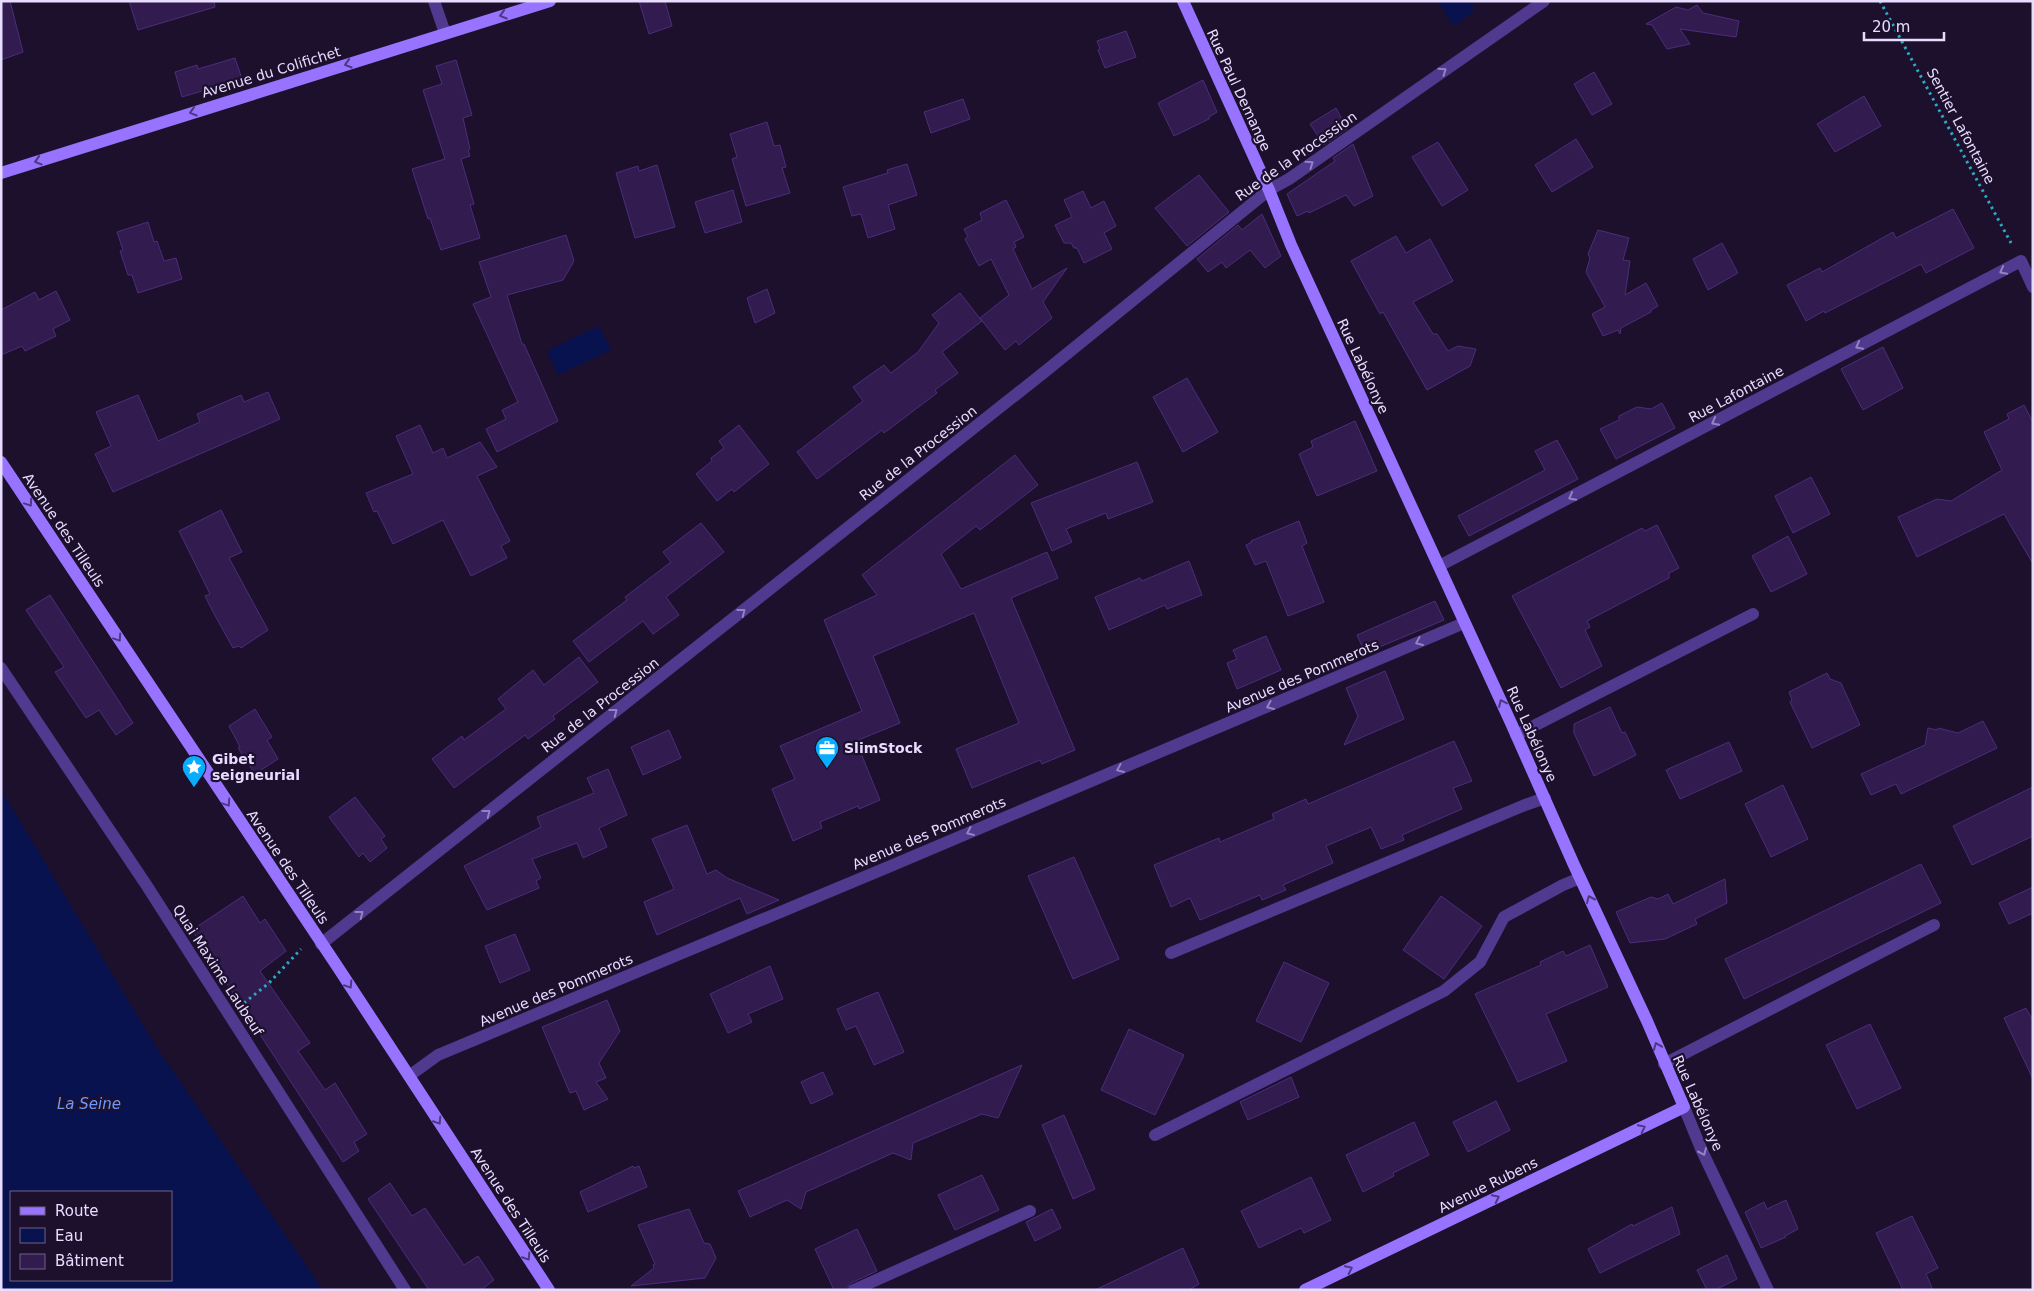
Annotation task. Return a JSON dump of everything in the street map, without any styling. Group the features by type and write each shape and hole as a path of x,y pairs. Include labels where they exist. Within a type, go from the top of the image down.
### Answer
{"main road":[{"name":"Avenue du Colifichet","path":"1,173 550,1"},
{"name":"Rue Paul Demange","path":"1182,1 1269,190"},
{"name":"Rue Labélonye","path":"1269,190 1291,245 1440,566 1580,878 1647,1021 1684,1107"},
{"name":"Avenue des Tilleuls","path":"1,462 409,1076 548,1290"},
{"name":"Avenue Rubens","path":"1305,1290 1684,1107"}],"street":[{"path":"434,1 445,33"},
{"name":"Rue de la Procession","path":"321,944 1028,385 1269,190 1289,179 1544,1"},
{"path":"2021,261 2033,287"},
{"name":"Rue Lafontaine","path":"1440,566 2021,261"},
{"path":"1516,735 1753,614"},
{"name":"Avenue des Pommerots","path":"409,1076 438,1055 920,854 1464,623"},
{"name":"Quai Maxime Laubeuf","path":"1,668 147,886 405,1290"},
{"path":"1171,953 1516,808 1545,798"},
{"path":"1155,1134 1444,991 1480,962 1504,917 1563,885 1580,878"},
{"path":"1664,1064 1934,925"},
{"name":"Rue Labélonye","path":"1684,1107 1702,1151 1768,1290"},
{"path":"854,1290 1030,1211"}],"path":[{"name":"Sentier Lafontaine","path":"1880,1 2021,261"},
{"path":"229,1015 269,983 300,949 321,944"}],"water":[{"path":"1437,1 1469,1 1475,10 1454,26"},
{"path":"599,326 611,350 558,375 547,351"},
{"name":"La Seine","path":"1,790 155,1045 323,1290 1,1290"}],"building":[{"path":"1,1 10,1 23,52 1,60"},
{"path":"129,1 214,1 215,7 138,30"},
{"path":"639,1 665,1 672,26 649,34"},
{"path":"1697,5 1703,13 1739,21 1736,37 1680,29 1690,44 1667,49 1652,25 1646,24 1676,7 1688,10"},
{"path":"1126,31 1136,57 1105,68 1098,50 1100,49 1097,41"},
{"path":"235,58 242,79 182,97 175,72 197,65 198,69"},
{"path":"456,60 472,115 463,118 470,156 461,159 474,204 470,205 480,238 441,250 430,218 428,219 412,169 445,159 423,90 442,84 436,66"},
{"path":"1594,72 1612,104 1592,115 1574,84"},
{"path":"1203,80 1217,112 1209,117 1209,119 1174,136 1158,103"},
{"path":"1864,96 1881,126 1835,152 1817,124"},
{"path":"963,99 970,119 931,133 924,112"},
{"path":"1336,108 1347,129 1324,145 1310,124"},
{"path":"767,122 774,146 780,145 786,167 782,168 790,193 746,206 732,159 737,157 730,134"},
{"path":"1576,139 1593,167 1552,192 1535,165"},
{"path":"1438,142 1468,190 1442,206 1412,157"},
{"path":"1353,144 1373,196 1354,206 1346,195 1309,213 1308,211 1297,216 1287,194 1335,161 1333,158"},
{"path":"907,164 917,195 888,205 895,229 868,238 861,214 852,216 843,187 888,173 887,170"},
{"path":"657,165 675,227 635,238 616,173 638,166 639,171"},
{"path":"1199,175 1229,212 1187,246 1155,208"},
{"path":"733,190 742,222 705,233 695,202"},
{"path":"1083,191 1091,208 1104,201 1116,226 1104,233 1112,249 1084,263 1077,248 1074,248 1071,243 1064,243 1055,225 1072,217 1064,200"},
{"path":"1006,200 1024,237 1014,242 1016,247 1013,249 1032,289 1067,268 1043,302 1052,318 1019,345 1016,341 1005,350 980,318 1009,295 991,259 979,266 965,239 968,237 964,229 982,220 980,213"},
{"path":"1953,209 1974,248 1926,273 1921,264 1806,321 1787,285 1820,268 1822,272 1893,232 1896,238"},
{"path":"1262,214 1281,256 1265,268 1250,250 1226,268 1222,262 1208,272 1197,259 1238,225 1242,230"},
{"path":"148,222 154,242 157,241 164,261 176,258 182,279 138,293 132,275 128,275 120,251 123,250 117,232"},
{"path":"1598,230 1629,238 1623,260 1630,261 1625,295 1646,283 1658,306 1651,310 1651,312 1621,328 1620,334 1618,330 1603,336 1592,314 1605,307 1586,272 1590,258 1588,254"},
{"path":"566,235 574,261 563,280 507,295 522,344 524,344 558,421 497,452 486,429 506,419 502,410 518,402 473,304 491,297 479,262"},
{"path":"1396,236 1406,253 1430,239 1453,281 1413,302 1433,334 1437,334 1448,351 1458,346 1476,349 1470,366 1427,390 1383,312 1380,314 1351,261"},
{"path":"1722,243 1738,273 1708,290 1693,259"},
{"path":"767,289 775,313 755,323 747,298"},
{"path":"56,291 70,320 53,329 56,336 25,351 22,346 1,355 1,310 35,292 39,300"},
{"path":"960,293 982,321 942,352 958,373 935,390 937,393 884,433 882,430 817,479 797,452 863,401 853,387 884,365 891,373 918,352 939,323 932,315"},
{"path":"1883,347 1903,388 1863,410 1841,369"},
{"path":"1187,378 1218,432 1183,452 1153,397"},
{"path":"268,392 280,419 113,492 95,454 111,446 96,412 138,395 158,441 200,422 197,414 241,395 244,402"},
{"path":"1662,403 1675,428 1616,459 1600,429 1619,420 1619,416 1637,407 1651,409"},
{"path":"2024,405 2033,422 2033,564 2004,514 1917,557 1898,517 1937,499 1951,501 2002,470 1984,432 2009,419 2007,414"},
{"path":"1355,421 1377,471 1317,496 1299,454 1313,447 1311,441"},
{"path":"420,425 433,453 443,448 447,458 480,442 497,467 477,476 510,541 501,546 507,558 471,576 443,520 393,544 377,511 374,512 366,493 413,474 396,436"},
{"path":"739,425 769,464 734,492 732,489 717,501 696,474 712,461 711,458 724,448 719,441"},
{"path":"1557,440 1578,479 1469,536 1458,516 1545,470 1535,451"},
{"path":"1015,455 1038,485 980,530 976,526 941,554 961,589 1047,552 1058,578 1011,598 1075,750 1042,764 1040,760 972,788 956,749 1019,723 974,613 873,656 900,723 856,741 880,800 859,809 858,806 820,822 822,828 793,841 772,789 795,779 780,746 862,711 824,620 877,595 862,575"},
{"path":"1137,462 1153,502 1108,519 1106,513 1066,529 1072,542 1052,551 1031,503"},
{"path":"1811,477 1830,514 1793,533 1775,496"},
{"path":"221,510 242,552 229,558 268,630 241,648 239,646 233,648 212,610 205,596 210,594 179,531"},
{"path":"1299,521 1307,543 1302,546 1324,602 1288,616 1266,561 1255,565 1246,545 1251,541"},
{"path":"701,523 724,552 666,597 679,615 653,634 643,621 589,662 573,641 627,600 625,597 671,562 663,552"},
{"path":"1657,525 1679,568 1669,573 1669,578 1587,621 1590,627 1585,630 1602,666 1561,688 1512,596 1642,528 1645,531"},
{"path":"1788,536 1807,574 1771,592 1752,556"},
{"path":"1189,561 1202,595 1167,609 1165,605 1109,630 1095,597 1140,578 1142,581"},
{"path":"50,595 133,723 116,735 99,710 86,718 55,672 64,667 26,610"},
{"path":"1435,601 1444,620 1365,653 1357,635"},
{"path":"1266,636 1281,670 1237,689 1227,663 1237,659 1233,650"},
{"path":"579,657 598,682 553,716 555,719 528,739 525,735 454,788 432,759 462,736 464,740 506,709 498,699 533,670 544,685"},
{"path":"1385,671 1404,719 1344,745 1358,716 1346,688"},
{"path":"1827,673 1830,679 1841,683 1860,725 1812,748 1790,702 1792,700 1789,692"},
{"path":"1610,707 1622,733 1625,732 1636,755 1594,776 1574,733 1574,724"},
{"path":"255,709 272,737 267,740 278,759 255,774 238,748 240,747 229,726"},
{"path":"1983,721 1997,748 1901,794 1896,784 1871,795 1861,774 1925,745 1928,728 1937,730 1938,728 1958,733"},
{"path":"669,730 681,758 643,775 631,747"},
{"path":"1454,741 1472,781 1453,788 1462,809 1402,835 1404,840 1381,849 1371,827 1326,846 1333,863 1283,885 1286,890 1262,900 1260,895 1200,920 1190,898 1171,907 1154,865 1219,838 1220,842 1274,819 1272,814 1306,799 1308,804"},
{"path":"1729,742 1742,771 1680,799 1666,770"},
{"path":"608,769 627,815 599,828 607,847 583,858 577,843 532,859 541,878 536,881 539,888 487,910 464,866 541,827 537,817 594,793 587,778"},
{"path":"1783,785 1808,839 1771,857 1745,804"},
{"path":"2033,787 2033,836 1972,865 1953,826"},
{"path":"355,797 385,836 381,839 387,848 370,862 363,853 359,857 329,817"},
{"path":"687,825 707,874 716,870 727,878 779,900 747,914 740,898 657,935 644,902 674,889 652,839"},
{"path":"1074,857 1119,959 1073,979 1028,876"},
{"path":"1921,864 1941,903 1744,999 1725,959"},
{"path":"1725,879 1727,903 1695,919 1697,924 1665,939 1630,943 1616,912 1651,897 1658,899 1668,894 1673,904"},
{"path":"2033,887 2033,913 2009,924 1999,903"},
{"path":"243,896 260,923 265,919 286,951 260,971 310,1043 298,1051 325,1090 335,1083 367,1134 354,1142 359,1151 343,1162 192,930"},
{"path":"1441,896 1482,926 1444,979 1403,950"},
{"path":"515,934 530,970 500,983 485,946"},
{"path":"1590,945 1608,987 1546,1014 1567,1061 1518,1082 1475,994 1541,965 1540,962 1563,951 1566,956"},
{"path":"1284,962 1329,983 1301,1042 1256,1021"},
{"path":"770,966 783,999 748,1014 752,1022 728,1033 710,994"},
{"path":"878,992 904,1052 874,1065 856,1026 846,1030 837,1009"},
{"path":"607,1000 620,1031 599,1063 606,1078 596,1082 608,1099 584,1110 576,1091 570,1093 542,1027"},
{"path":"2026,1008 2033,1021 2033,1079 2004,1018"},
{"path":"1870,1024 1901,1088 1857,1109 1826,1045"},
{"path":"1129,1029 1184,1055 1155,1115 1101,1090"},
{"path":"1022,1065 998,1118 982,1114 913,1143 911,1160 893,1153 806,1192 801,1209 787,1200 750,1217 738,1191"},
{"path":"823,1072 833,1094 811,1104 801,1082"},
{"path":"1291,1077 1299,1097 1248,1120 1240,1102"},
{"path":"1496,1101 1510,1130 1468,1152 1453,1122"},
{"path":"1064,1115 1095,1189 1073,1199 1042,1125"},
{"path":"1414,1122 1429,1155 1393,1173 1394,1176 1363,1192 1346,1155"},
{"path":"633,1166 634,1168 639,1166 647,1187 588,1212 580,1192"},
{"path":"982,1175 999,1210 955,1230 938,1195"},
{"path":"1311,1177 1331,1220 1304,1233 1301,1228 1259,1248 1241,1211"},
{"path":"390,1183 412,1216 425,1208 464,1265 478,1256 494,1280 481,1290 429,1290 368,1199"},
{"path":"1786,1200 1798,1229 1786,1237 1761,1248 1745,1212 1764,1202 1767,1209"},
{"path":"1672,1207 1680,1234 1600,1273 1588,1249 1632,1224 1633,1226"},
{"path":"689,1209 704,1243 710,1244 716,1258 705,1278 631,1286 654,1268 653,1265 655,1264 638,1225"},
{"path":"1052,1209 1061,1228 1035,1241 1026,1222"},
{"path":"1912,1216 1938,1268 1926,1274 1933,1290 1903,1290 1876,1233"},
{"path":"857,1229 877,1271 851,1283 846,1290 834,1290 815,1249"},
{"path":"1183,1248 1199,1284 1189,1290 1095,1290"},
{"path":"1727,1255 1737,1279 1715,1290 1707,1290 1697,1270"}],"place":[{"name":"SlimStock","path":"827,769"},
{"name":"Gibet seigneurial","path":"194,788"}]}
